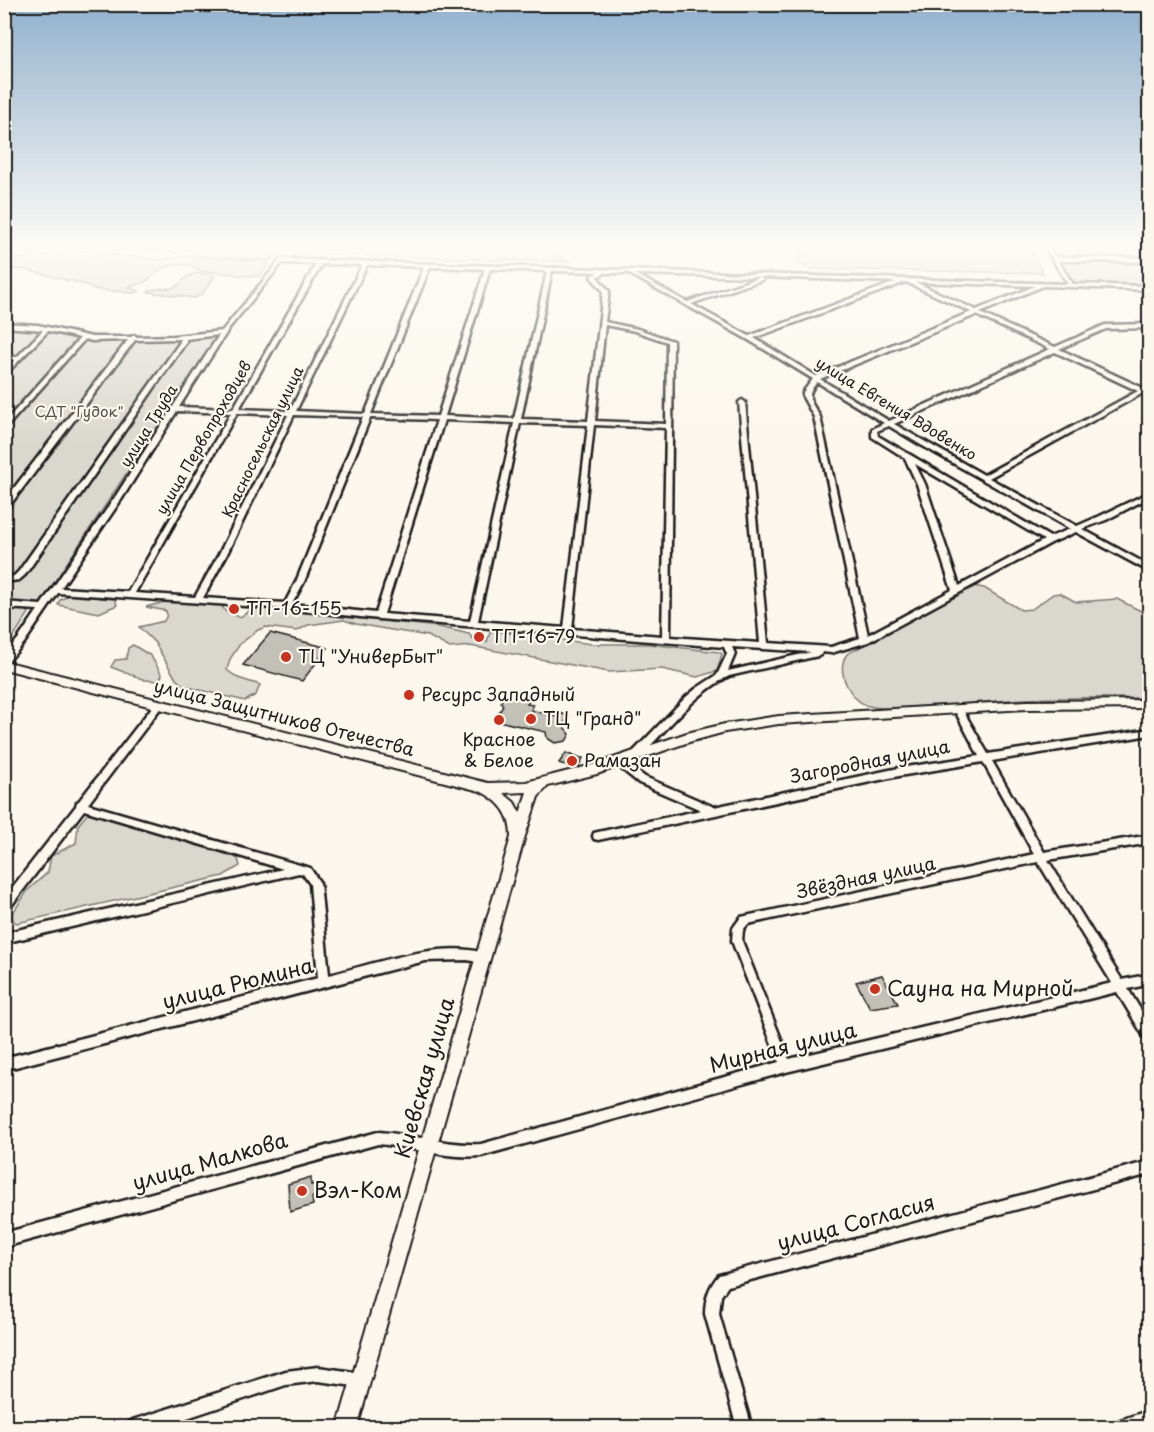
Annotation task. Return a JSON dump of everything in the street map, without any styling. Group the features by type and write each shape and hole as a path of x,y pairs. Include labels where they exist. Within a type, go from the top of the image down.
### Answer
{"main road":[{"name":"улица Защитников Отечества","path":"4,663 483,787 495,793 509,805 517,821 517,841"},
{"path":"483,787 516,789 618,762 687,738 752,724 820,717 1026,705 1149,704"},
{"name":"Киевская улица","path":"348,1428 517,841 532,795 550,781"}],"street":[{"name":"улица Труда","path":"4,663 57,590 236,315"},
{"name":"улица Первопроходцев","path":"130,595 290,315"},
{"name":"Красносельская улица","path":"198,599 340,315"},
{"path":"287,606 409,315"},
{"path":"379,616 473,315"},
{"path":"473,624 540,315"},
{"path":"568,631 604,315"},
{"name":"улица Евгения Вдовенко","path":"707,315 1149,570"},
{"path":"749,338 812,315"},
{"path":"865,640 817,417 805,394 817,378 973,315"},
{"path":"981,315 1147,391"},
{"path":"603,323 669,341 666,638"},
{"path":"4,325 47,329 83,338 183,337 223,333"},
{"path":"1050,540 875,437 877,428 1110,326 1149,326"},
{"path":"4,374 47,329"},
{"path":"4,507 134,337"},
{"path":"4,580 16,578 22,573 131,419 183,342 183,337"},
{"path":"4,428 83,338"},
{"path":"4,358 19,359"},
{"path":"986,477 1147,391"},
{"path":"742,402 764,646"},
{"path":"175,409 669,426"},
{"path":"906,454 921,484 956,590"},
{"path":"636,755 702,687 721,677 865,640 1050,540 1149,494"},
{"path":"57,590 287,606 379,616 727,644 831,650"},
{"path":"4,605 44,608"},
{"path":"721,677 730,654 727,644"},
{"path":"4,907 159,704"},
{"path":"958,710 1041,856 1149,1036"},
{"name":"Загородная улица","path":"598,836 985,757 1149,732"},
{"path":"618,762 642,780 712,811"},
{"path":"80,805 298,869 310,875 315,883 324,982"},
{"name":"Звёздная улица","path":"786,1066 737,941 736,935 745,920 1041,856 1149,839"},
{"path":"4,938 298,869"},
{"name":"улица Рюмина","path":"4,1064 425,956 467,955 483,958"},
{"name":"Мирная улица","path":"428,1145 453,1151 481,1150 786,1066 1149,979"},
{"name":"улица Малкова","path":"4,1240 358,1141 396,1138 428,1145"},
{"name":"улица Согласия","path":"745,1428 712,1314 712,1298 724,1280 1149,1167"},
{"path":"133,1428 286,1378 318,1374 361,1380"},
{"path":"1116,1428 1149,1417"}],"green space":[{"name":"СДТ \"Гудок\"","path":"4,323 38,325 86,336 218,335 40,604 5,601"},
{"path":"973,586 984,588 1021,610 1032,609 1053,594 1060,593 1076,602 1117,599 1149,615 1149,698 1025,699 881,708 869,706 856,698 846,684 842,668 847,654"},
{"path":"69,595 115,599 117,605 99,613 58,605 60,600"},
{"path":"168,601 221,605 226,612 240,617 251,610 261,608 439,627 469,634 476,643 487,642 490,632 494,631 592,644 649,644 722,654 717,671 697,677 662,669 609,672 470,646 450,648 428,636 344,620 308,625 297,631 266,627 258,630 240,644 230,659 227,670 238,678 260,685 256,695 245,701 184,686 176,679 155,643 139,627 164,621 166,611 146,607"},
{"path":"5,608 25,610 29,613 13,637 5,641"},
{"path":"133,645 151,656 162,675 159,681 145,680 111,667 115,660 126,659 128,648"},
{"path":"88,813 233,856 238,859 240,866 223,876 14,922 12,914 28,890 48,872 51,856 76,843 78,825"}],"building":[{"name":"ТЦ \"УниверБыт\"","path":"270,633 328,648 302,681 243,665"},
{"name":"ТЦ \"Гранд\"","path":"506,693 530,699 527,704 533,705 531,710 557,717 559,713 569,716 563,726 570,734 566,741 555,743 547,738 546,732 494,720 503,706 501,702"},
{"name":"Рамазан","path":"566,753 583,758 580,764 575,763 572,768 559,763"},
{"name":"Сауна на Мирной","path":"882,975 898,1004 870,1008 856,982"},
{"name":"Вэл-Ком","path":"311,1177 311,1185 315,1184 317,1196 312,1197 313,1205 290,1212 288,1184"}],"place":[{"name":"ТП-16-155","path":"234,609"},
{"name":"ТП-16-79","path":"479,637"},
{"name":"ТЦ \"УниверБыт\"","path":"286,657"},
{"name":"Ресурс Западный","path":"409,695"},
{"name":"ТЦ \"Гранд\"","path":"531,719"},
{"name":"Красное & Белое","path":"499,720"},
{"name":"Рамазан","path":"572,761"},
{"name":"Сауна на Мирной","path":"875,989"},
{"name":"Вэл-Ком","path":"302,1191"}]}
